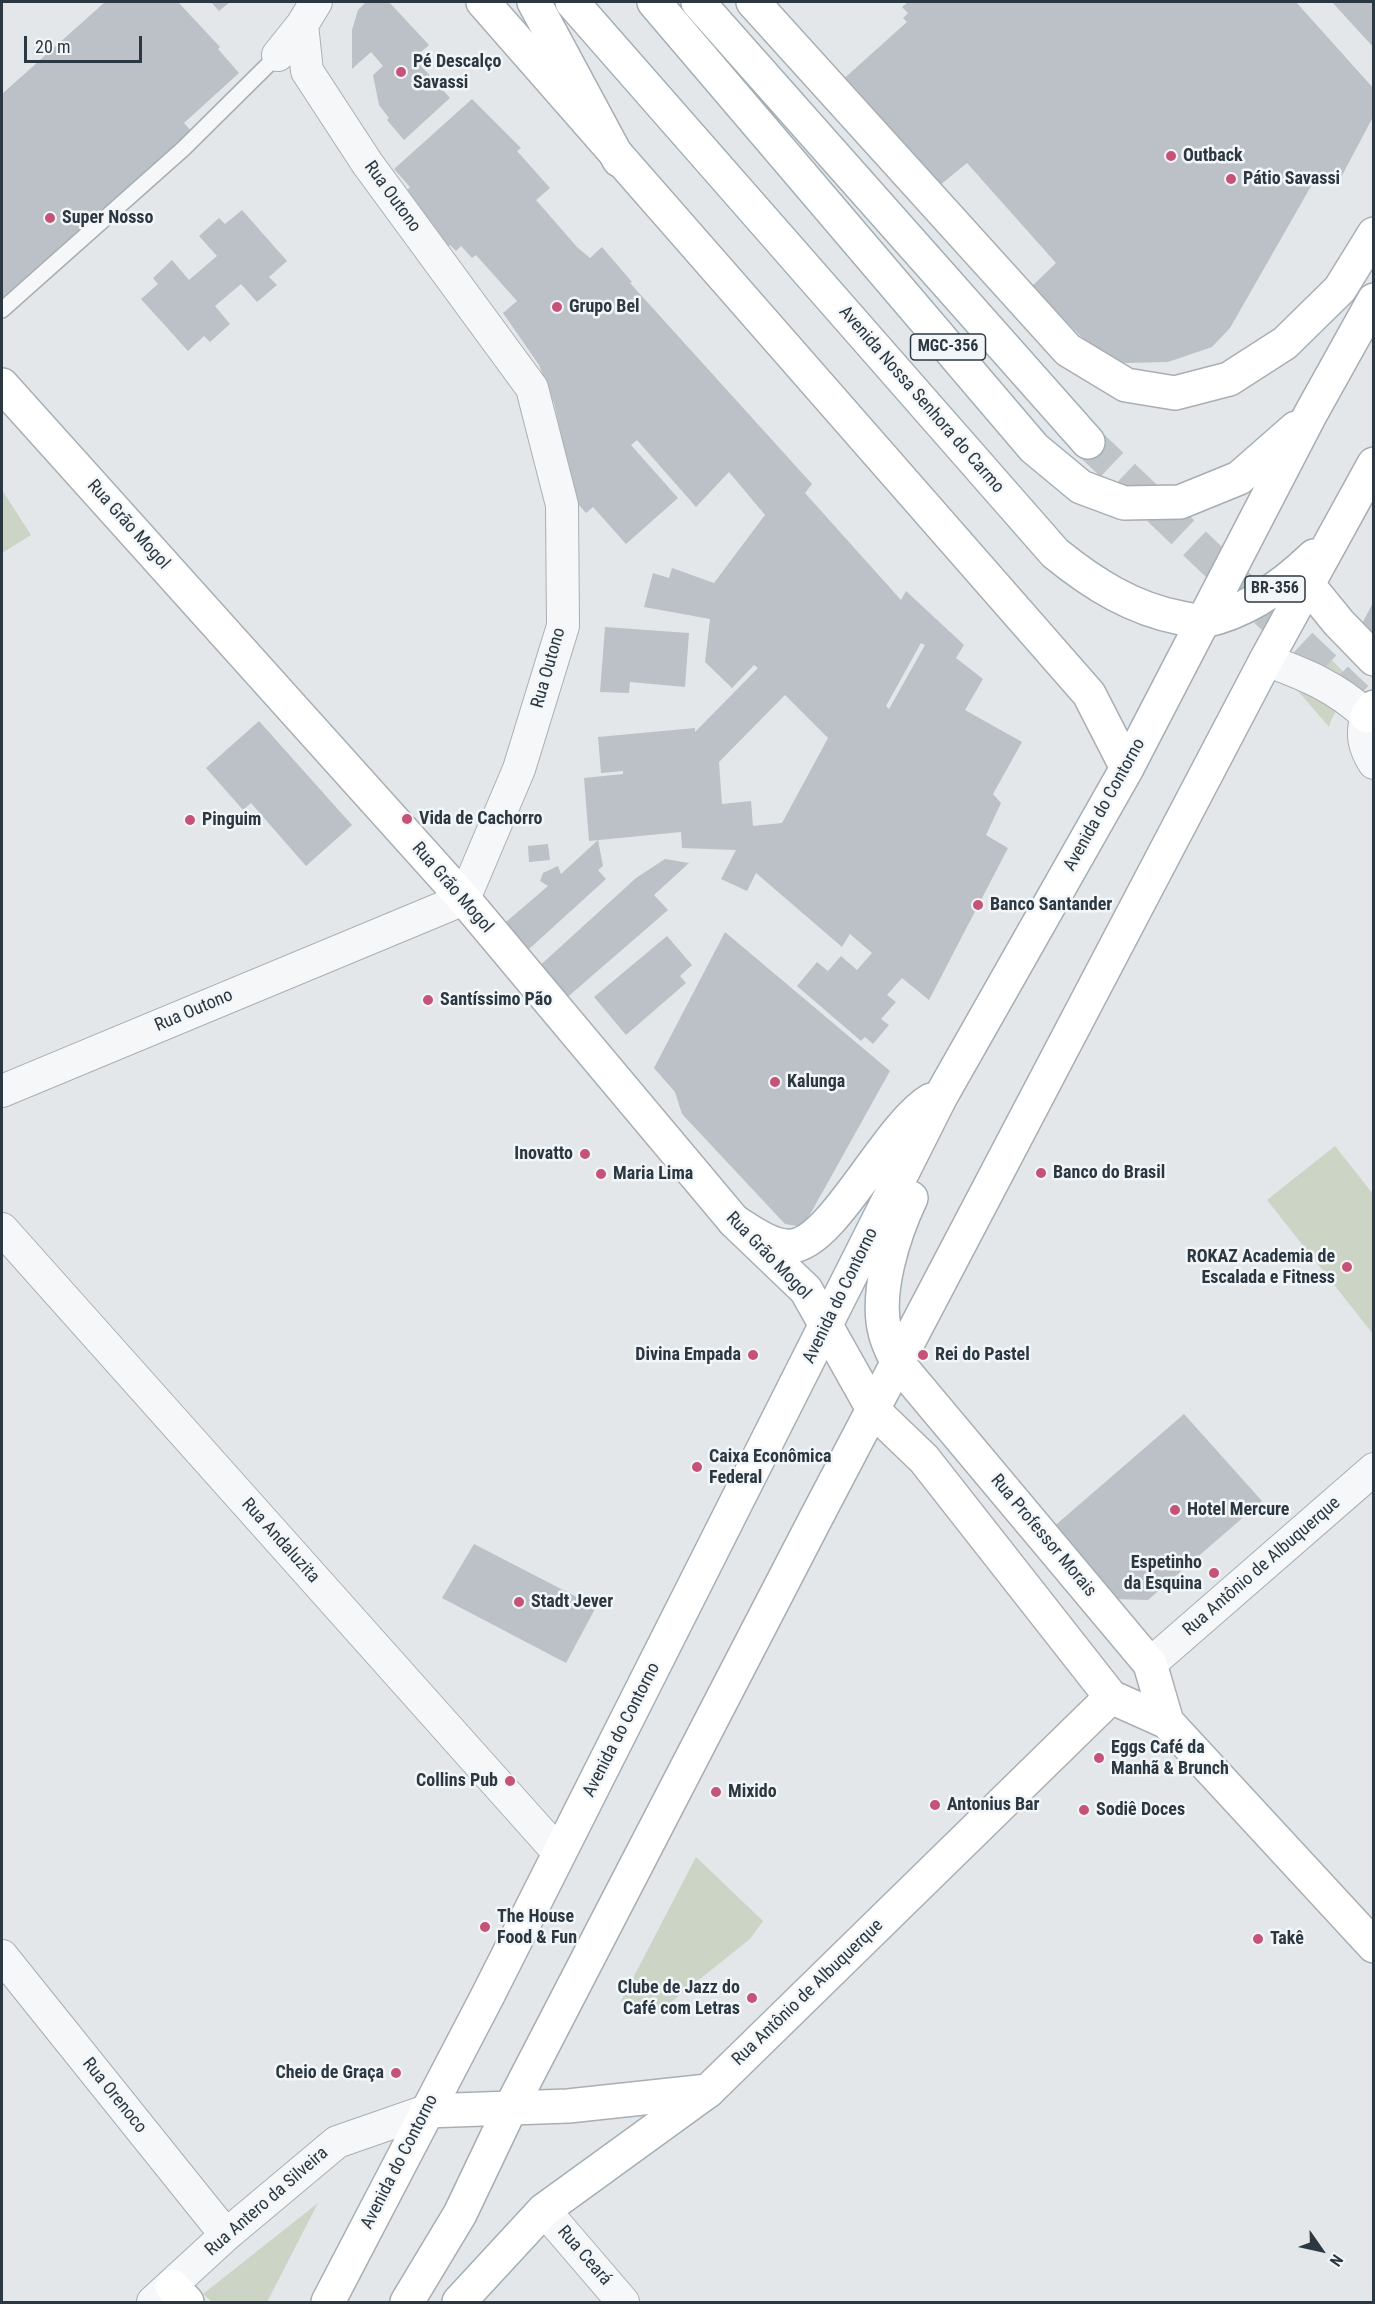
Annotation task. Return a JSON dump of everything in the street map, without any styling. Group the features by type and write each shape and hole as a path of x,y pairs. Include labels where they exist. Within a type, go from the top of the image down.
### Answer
{"main road":[{"path":"483,2 1089,694 1127,768"},
{"path":"534,2 619,160"},
{"name":"Avenida Nossa Senhora do Carmo","path":"572,2 1055,553 1091,582 1135,604 1155,613 1202,622"},
{"name":"MGC-356","path":"654,2 1034,448 1081,487 1124,503 1180,502 1239,478 1310,415"},
{"path":"698,2 1088,442"},
{"path":"753,2 1068,350 1126,385 1174,393 1229,379 1285,343 1340,289 1374,234"},
{"name":"Avenida do Contorno","path":"328,2302 828,1326 941,1096 1127,768 1310,415 1374,300"},
{"name":"Rua Grão Mogol","path":"2,384 464,899 734,1221 806,1290 874,1411"},
{"path":"407,2302 460,2214 510,2109 817,1516 874,1411 897,1362 1266,660 1374,464"},
{"name":"BR-356","path":"1202,622 1238,609 1286,583 1335,536"},
{"path":"1308,585 1339,623 1374,659"},
{"path":"734,1221 776,1244 791,1247 802,1244 838,1210 910,1116 941,1096"},
{"name":"Rua Professor Morais","path":"941,1096 926,1165 904,1212 888,1258 884,1293 885,1332 897,1362 1150,1664 1167,1722"},
{"name":"Rua Professor Morais","path":"874,1411 924,1459 1111,1697 1167,1722 1374,1946"},
{"name":"Rua Antônio de Albuquerque","path":"459,2302 544,2210 708,2091 1111,1697"},
{"path":"426,2111 568,2106 708,2091"}],"street":[{"path":"278,55 309,13"},
{"name":"Rua Outono","path":"2,1091 464,899 519,770 563,626 562,505 532,388 367,163 307,71 309,13"},
{"path":"1266,660 1315,678 1370,712 1362,730 1364,744 1374,763"},
{"name":"Rua Andaluzita","path":"2,1229 559,1853"},
{"name":"Rua Antônio de Albuquerque","path":"1150,1664 1374,1470"},
{"name":"Rua Orenoco","path":"2,1956 226,2235"},
{"name":"Rua Antero da Silveira","path":"171,2297 226,2235 337,2142 426,2111"},
{"name":"Rua Ceará","path":"544,2210 623,2302"}],"lane":[{"path":"2,310 183,149 278,55"}],"green space":[{"path":"2,490 31,535 2,553"},
{"path":"1321,649 1363,692 1341,705 1329,727 1298,691"},
{"name":"ROKAZ Academia de Escalada e Fitness","path":"1335,1146 1373,1194 1373,1334 1267,1200"},
{"path":"696,1857 763,1921 750,1939 656,2014 621,2001"},
{"path":"318,2203 267,2302 212,2302 203,2294"}],"building":[{"name":"Super Nosso","path":"105,2 178,2 220,47 218,49 239,73 184,123 194,134 2,302 2,94"},
{"path":"211,2 230,2 219,11"},
{"name":"Pé Descalço Savassi","path":"366,2 389,2 429,45 414,58 450,98 404,140 387,120 389,118 379,105 373,75 383,66 371,52 352,69 352,30 358,10"},
{"name":"Pátio Savassi","path":"908,2 1296,2 1374,89 1374,115 1337,185 1318,174 1230,328 1212,347 1168,362 1125,363 1099,354 1031,287 1056,263 967,163 934,190 839,83 907,22 903,18 908,13 902,7"},
{"path":"1332,2 1374,2 1374,48"},
{"path":"472,99 521,148 517,151 550,188 536,200 577,247 590,258 602,247 632,282 630,283 812,484 805,493 901,600 906,591 964,645 956,658 983,679 965,710 1022,742 993,794 1001,803 986,835 1008,848 929,1000 902,978 887,995 896,1002 881,1019 889,1025 873,1044 865,1037 861,1041 797,986 817,962 828,971 841,956 857,970 872,953 850,934 842,947 756,873 747,891 721,879 736,850 682,848 681,832 589,841 584,778 623,774 623,771 601,773 598,737 695,728 695,732 758,668 754,665 732,688 705,662 710,619 644,607 653,573 669,578 672,568 714,583 765,515 729,472 696,507 637,440 631,445 678,498 626,544 593,507 586,513 572,497 568,465 554,403 539,365 503,313 517,301 476,255 472,258 461,246 456,251 450,245 446,248 404,193 410,187 394,169","holes":["921,643 925,645 889,709 886,706","785,695 828,738 782,823 753,826 751,801 722,804 719,762"]},
{"path":"242,210 287,261 269,277 277,285 257,302 241,284 215,306 230,324 210,342 204,336 188,351 141,299 158,284 153,278 172,260 189,280 217,256 199,236 219,218 225,224"},
{"path":"1374,601 1374,648 1358,631"},
{"path":"605,627 689,633 685,687 630,682 629,693 600,692"},
{"path":"259,721 352,825 306,866 251,803 243,810 206,768"},
{"path":"598,840 603,866 598,870 606,879 517,960 493,933 548,886 540,881 543,873 558,866 561,874"},
{"path":"548,844 550,860 529,862 528,846"},
{"path":"665,859 689,863 654,895 668,910 563,1001 535,970 636,878"},
{"name":"Kalunga","path":"725,932 890,1071 803,1227 785,1224 682,1114 675,1092 654,1068"},
{"path":"667,936 692,965 680,976 686,983 626,1035 594,997"},
{"path":"1184,1414 1262,1501 1148,1600 1113,1599 1051,1529"},
{"name":"Stadt Jever","path":"474,1544 596,1607 566,1663 442,1598"}],"tunnel":[{"path":"1088,442 1357,698"}],"place":[{"name":"Pé Descalço Savassi","path":"401,72"},
{"name":"Outback","path":"1171,156"},
{"name":"Pátio Savassi","path":"1231,179"},
{"name":"Super Nosso","path":"50,218"},
{"name":"Grupo Bel","path":"557,307"},
{"name":"Vida de Cachorro","path":"407,819"},
{"name":"Pinguim","path":"190,820"},
{"name":"Banco Santander","path":"978,905"},
{"name":"Santíssimo Pão","path":"428,1000"},
{"name":"Kalunga","path":"775,1082"},
{"name":"Inovatto","path":"585,1154"},
{"name":"Banco do Brasil","path":"1041,1173"},
{"name":"Maria Lima","path":"601,1174"},
{"name":"ROKAZ Academia de Escalada e Fitness","path":"1347,1267"},
{"name":"Divina Empada","path":"753,1355"},
{"name":"Rei do Pastel","path":"923,1355"},
{"name":"Caixa Econômica Federal","path":"697,1467"},
{"name":"Hotel Mercure","path":"1175,1510"},
{"name":"Espetinho da Esquina","path":"1214,1573"},
{"name":"Stadt Jever","path":"519,1602"},
{"name":"Eggs Café da Manhã & Brunch","path":"1099,1758"},
{"name":"Collins Pub","path":"510,1781"},
{"name":"Mixido","path":"716,1792"},
{"name":"Antonius Bar","path":"935,1805"},
{"name":"Sodiê Doces","path":"1084,1810"},
{"name":"The House Food & Fun","path":"485,1927"},
{"name":"Takê","path":"1258,1939"},
{"name":"Clube de Jazz do Café com Letras","path":"752,1998"},
{"name":"Cheio de Graça","path":"396,2073"}]}
